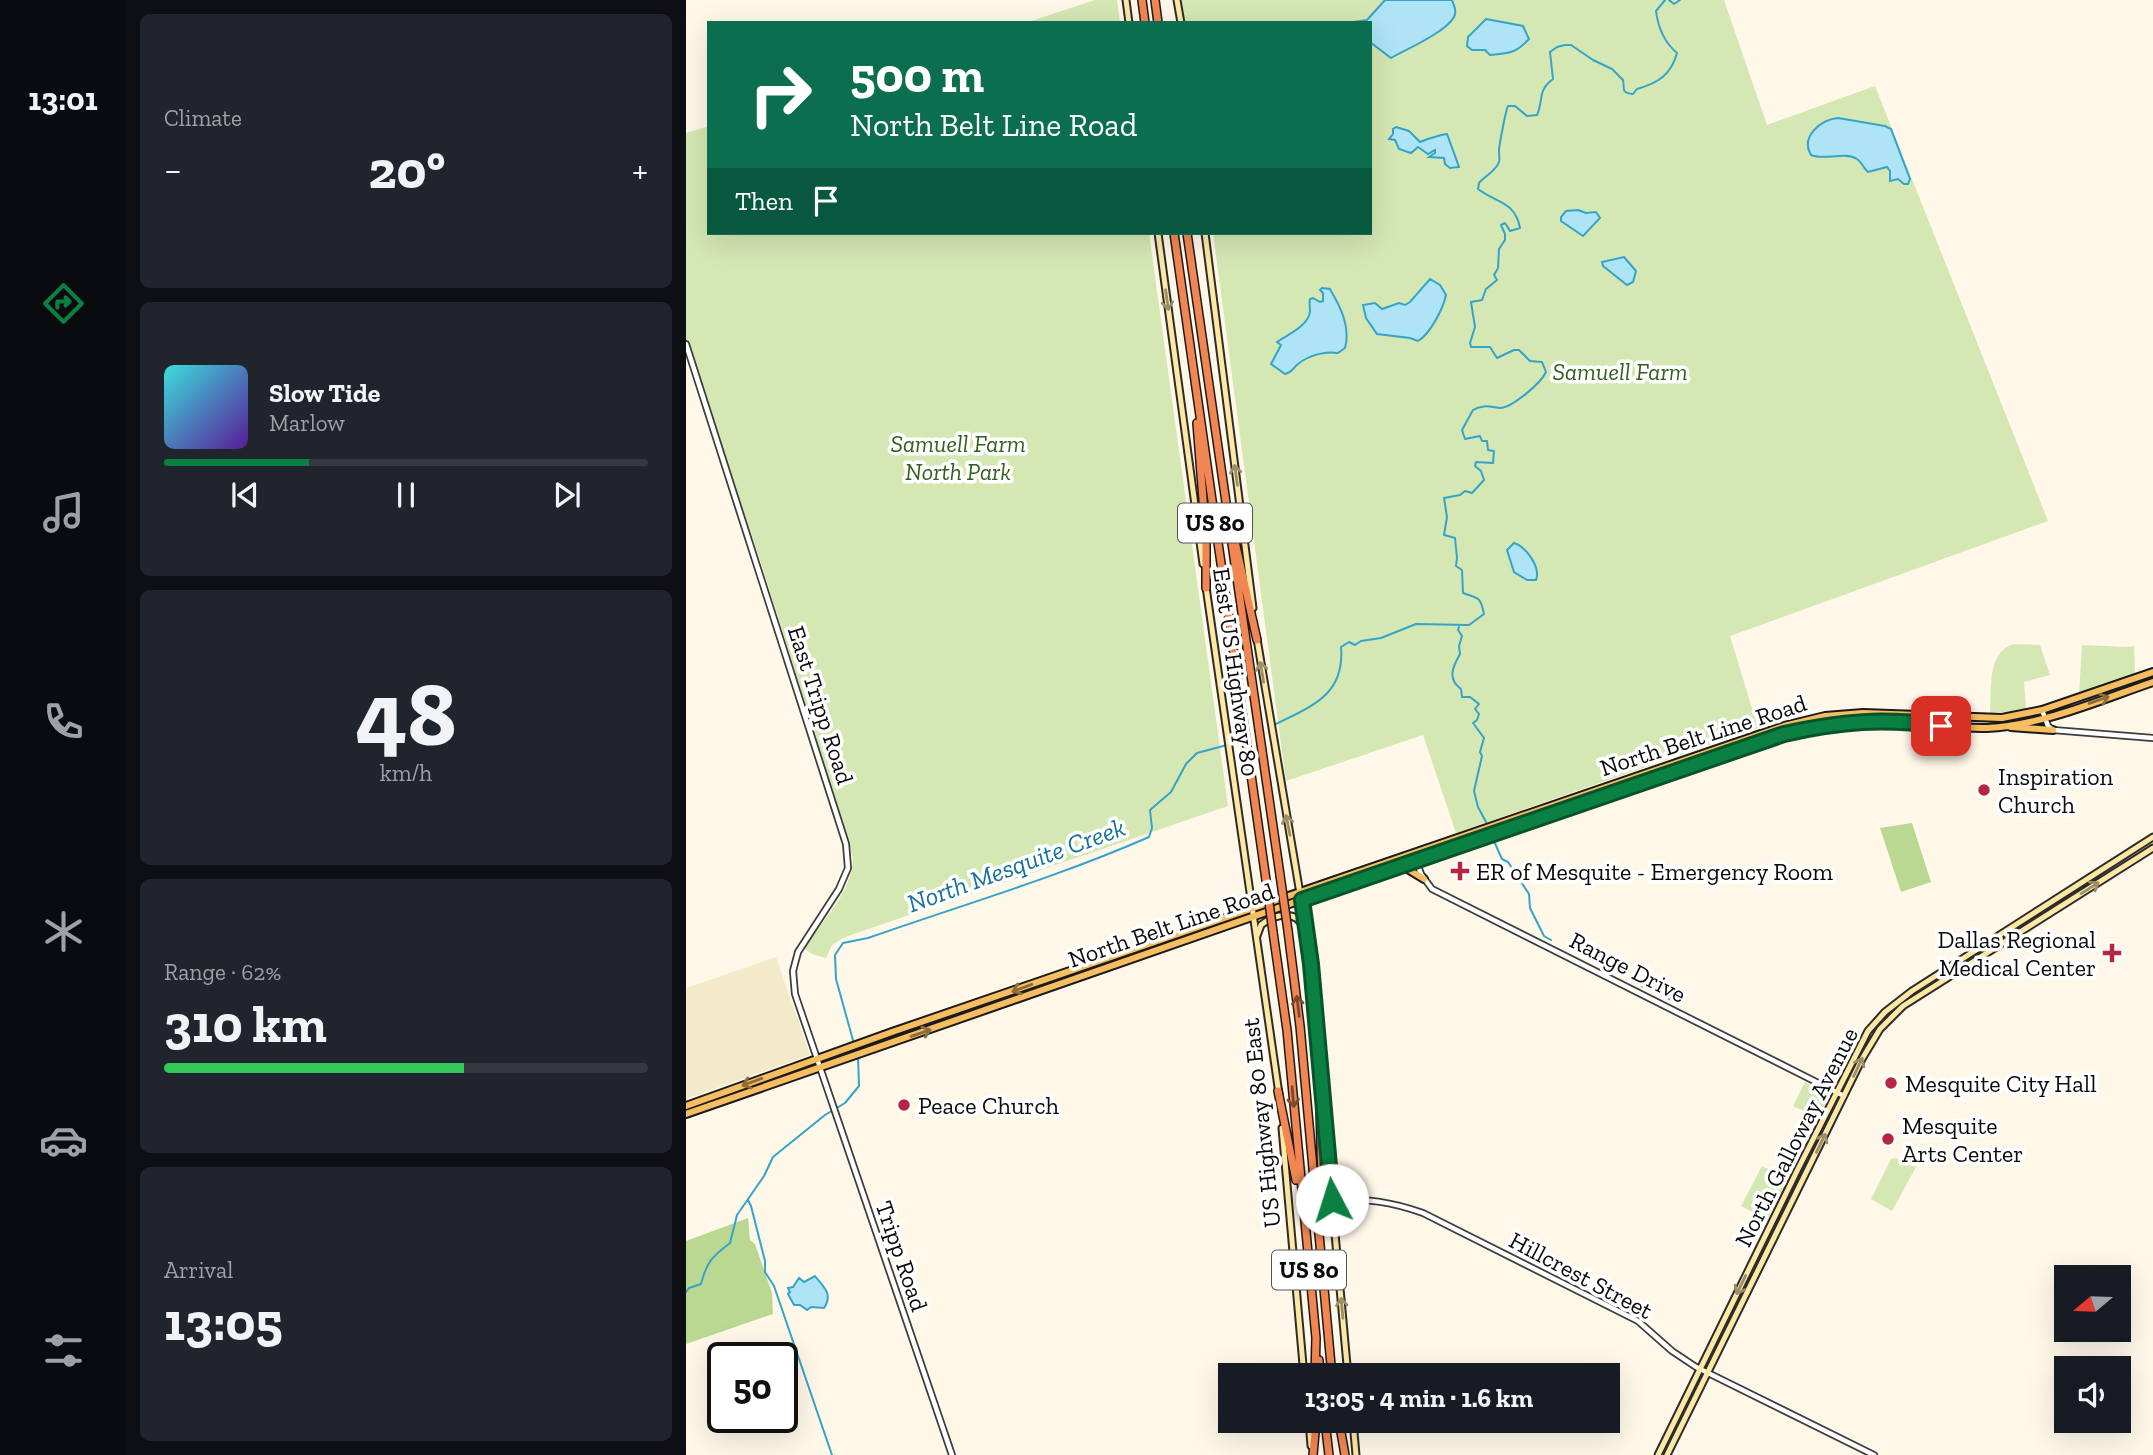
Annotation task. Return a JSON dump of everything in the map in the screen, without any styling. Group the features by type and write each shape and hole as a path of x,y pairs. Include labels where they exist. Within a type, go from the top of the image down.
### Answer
{"highway":[{"path":"1142,0 1145,21"},
{"path":"1155,0 1158,21"},
{"name":"US 80","path":"1174,235 1287,1030 1317,1363"},
{"name":"US 80","path":"1187,235 1288,931 1301,1034 1331,1363"},
{"path":"1189,335 1206,538 1206,588"},
{"path":"1214,434 1221,453 1235,543 1257,640"},
{"path":"1321,1245 1322,1087"},
{"path":"1278,1091 1302,1201"},
{"path":"1312,1455 1314,1433"},
{"path":"1326,1433 1329,1455"},
{"path":"1340,1433 1343,1455"}],"main road":[{"path":"1126,0 1129,21"},
{"path":"1177,0 1181,21"},
{"name":"East US Highway 80","path":"1158,235 1251,913"},
{"name":"East US Highway 80","path":"1205,235 1257,640 1301,896"},
{"name":"North Belt Line Road","path":"1555,808 1772,729 1825,716 1863,713 2002,718 2042,710 2153,672"},
{"path":"1998,727 2044,718 2153,682"},
{"name":"North Belt Line Road","path":"686,1106 1111,957 1251,913 1555,808 1784,734 1826,724 1864,720 1998,727"},
{"path":"1998,727 2053,730"},
{"name":"North Galloway Avenue","path":"1658,1455 1862,1042 1885,1012 1926,981 2153,837"},
{"name":"North Galloway Avenue","path":"1667,1455 1873,1039 1894,1013 2153,848"},
{"name":"North Belt Line Road","path":"1362,875 1401,865 1414,856"},
{"path":"1401,865 1424,879"},
{"path":"2067,893 2071,900"},
{"path":"1301,896 1308,941 1347,1363"},
{"name":"North Belt Line Road","path":"686,1114 1114,965 1251,913"},
{"name":"US Highway 80 East","path":"1251,913 1287,1166 1303,1363"},
{"path":"1256,943 1261,925 1278,916 1290,915 1299,919 1308,941"},
{"path":"1111,957 1114,965"},
{"path":"1051,978 1052,986"},
{"path":"1674,1423 1681,1426"},
{"path":"1310,1433 1312,1455"},
{"path":"1354,1433 1356,1455"}],"street":[{"name":"East Tripp Road","path":"686,344 846,844 848,859 845,877 822,918 798,951 793,971 795,994 820,1069"},
{"path":"2042,710 2044,718 2053,730 2153,738"},
{"path":"1414,856 1424,879"},
{"name":"Range Drive","path":"1424,879 1432,889 1461,904 1844,1096"},
{"name":"Tripp Road","path":"820,1069 951,1455"},
{"name":"Hillcrest Street","path":"1332,1200 1385,1201 1423,1213 1638,1321 1672,1351 1707,1373 1874,1455"}],"shaded area":[{"path":"776,957 810,1055 686,1099 686,988"}],"green space":[{"path":"1095,0 1117,0 1120,21 1031,21"},
{"name":"Samuell Farm","path":"1182,0 1724,0 1767,125 1875,86 2048,521 1730,636 1758,728 1456,833 1423,735 1286,781 1213,235 1372,235 1372,21 1185,21"},
{"name":"Samuell Farm North Park","path":"707,127 707,235 1149,235 1228,806 845,937 832,945 826,958 812,954 804,948 842,894 852,870 853,858 762,566 686,341 686,133"},
{"path":"2014,644 2040,645 2050,675 2024,682 2026,710 1990,713 1995,663 2005,648"},
{"path":"2082,645 2134,646 2135,676 2079,695"},
{"path":"1912,823 1931,882 1901,892 1880,828"},
{"path":"1805,1082 1830,1095 1818,1118 1793,1106"},
{"path":"1896,1158 1916,1167 1892,1211 1871,1199 1891,1159"},
{"path":"1762,1166 1788,1179 1773,1210 1761,1204 1764,1196 1757,1192 1753,1202 1772,1211 1768,1220 1741,1206"},
{"path":"748,1218 750,1240 755,1244 772,1293 773,1314 686,1344 686,1241"}],"water":[{"path":"1385,0 1452,0 1455,8 1455,15 1450,23 1391,58 1372,44 1372,21 1360,21 1367,20"},
{"path":"1486,19 1523,26 1529,39 1520,48 1507,53 1490,55 1485,50 1472,50 1467,46 1468,37"},
{"path":"1838,118 1891,129 1910,179 1908,184 1898,179 1890,181 1887,167 1868,172 1859,160 1852,157 1811,155 1808,142 1814,130 1825,122"},
{"path":"1396,127 1409,131 1420,142 1447,134 1459,167 1450,168 1445,164 1444,158 1429,157 1435,150 1428,154 1418,147 1411,153 1399,149 1395,140 1389,139"},
{"path":"1566,211 1596,212 1600,218 1583,236 1561,221"},
{"path":"1624,257 1636,271 1633,282 1627,285 1603,266 1602,262"},
{"path":"1430,279 1440,285 1446,295 1435,321 1423,338 1418,341 1377,334 1366,318 1363,305 1375,303 1382,309 1399,303 1405,305"},
{"path":"1330,289 1341,310 1347,332 1345,348 1338,353 1323,353 1307,358 1285,374 1271,364 1281,345 1277,342 1306,321 1310,311 1310,299 1323,301 1323,293 1320,290"},
{"path":"1514,543 1531,558 1536,569 1536,580 1527,580 1514,572 1507,550"},
{"path":"815,1276 827,1294 824,1308 811,1307 807,1310 800,1305 794,1305 788,1288 793,1287 799,1278 804,1282"}],"waterway":[{"name":"North Mesquite Creek","path":"1274,725 1313,705 1332,688 1338,677 1341,647 1349,642 1355,645 1416,624 1469,625 1484,614 1478,599 1463,593 1462,570 1456,566 1455,538 1444,535 1447,517 1444,498 1460,495 1465,491 1472,493 1484,480 1481,471 1475,466 1476,462 1493,463 1494,451 1488,450 1487,441 1482,441 1480,436 1465,439 1462,430 1473,410 1484,406 1500,408 1512,404 1546,372 1542,362 1530,361 1519,350 1497,358 1490,347 1471,347 1475,327 1471,302 1482,300 1486,289 1497,280 1494,275 1498,268 1499,249 1505,240 1501,225 1505,223 1510,231 1520,228 1514,212 1478,189 1479,183 1498,165 1508,106 1515,106 1527,116 1537,115 1543,91 1553,79 1550,52 1557,47 1571,45 1612,69 1623,80 1626,93 1633,94 1637,89 1657,81 1667,72 1677,53 1665,39 1657,17 1656,11 1665,0"},
{"name":"North Mesquite Creek","path":"1669,0 1674,4 1680,0"},
{"path":"1459,627 1462,636 1460,654 1453,676 1456,685 1461,689 1462,697 1470,697 1479,704 1475,709 1479,714 1473,723 1484,738 1474,791 1486,822"},
{"name":"North Mesquite Creek","path":"1232,742 1243,738"},
{"name":"North Mesquite Creek","path":"856,1051 836,979 835,955 843,943 868,938 1010,890 1149,837 1152,828 1150,810 1171,792 1186,764 1197,753 1227,745"},
{"path":"1493,839 1502,859 1508,862 1529,894 1530,908 1544,936 1551,940"},
{"path":"1642,986 1676,1002"},
{"name":"North Mesquite Creek","path":"686,1292 689,1288 701,1284 711,1260 730,1243 737,1215 764,1176 773,1157 825,1115 845,1103 859,1086 858,1056"},
{"path":"748,1200 765,1261 765,1272 774,1286 832,1455"}],"place":[{"name":"Inspiration Church","path":"1984,790"},
{"name":"ER of Mesquite - Emergency Room","path":"1460,871"},
{"name":"Dallas Regional Medical Center","path":"2112,953"},
{"name":"Mesquite City Hall","path":"1891,1083"},
{"name":"Peace Church","path":"904,1105"},
{"name":"Mesquite Arts Center","path":"1888,1139"}],"route":[{"path":"1332,1200 1314,989 1302,900 1784,734 1826,724 1862,720 1907,721 1941,726"}]}
